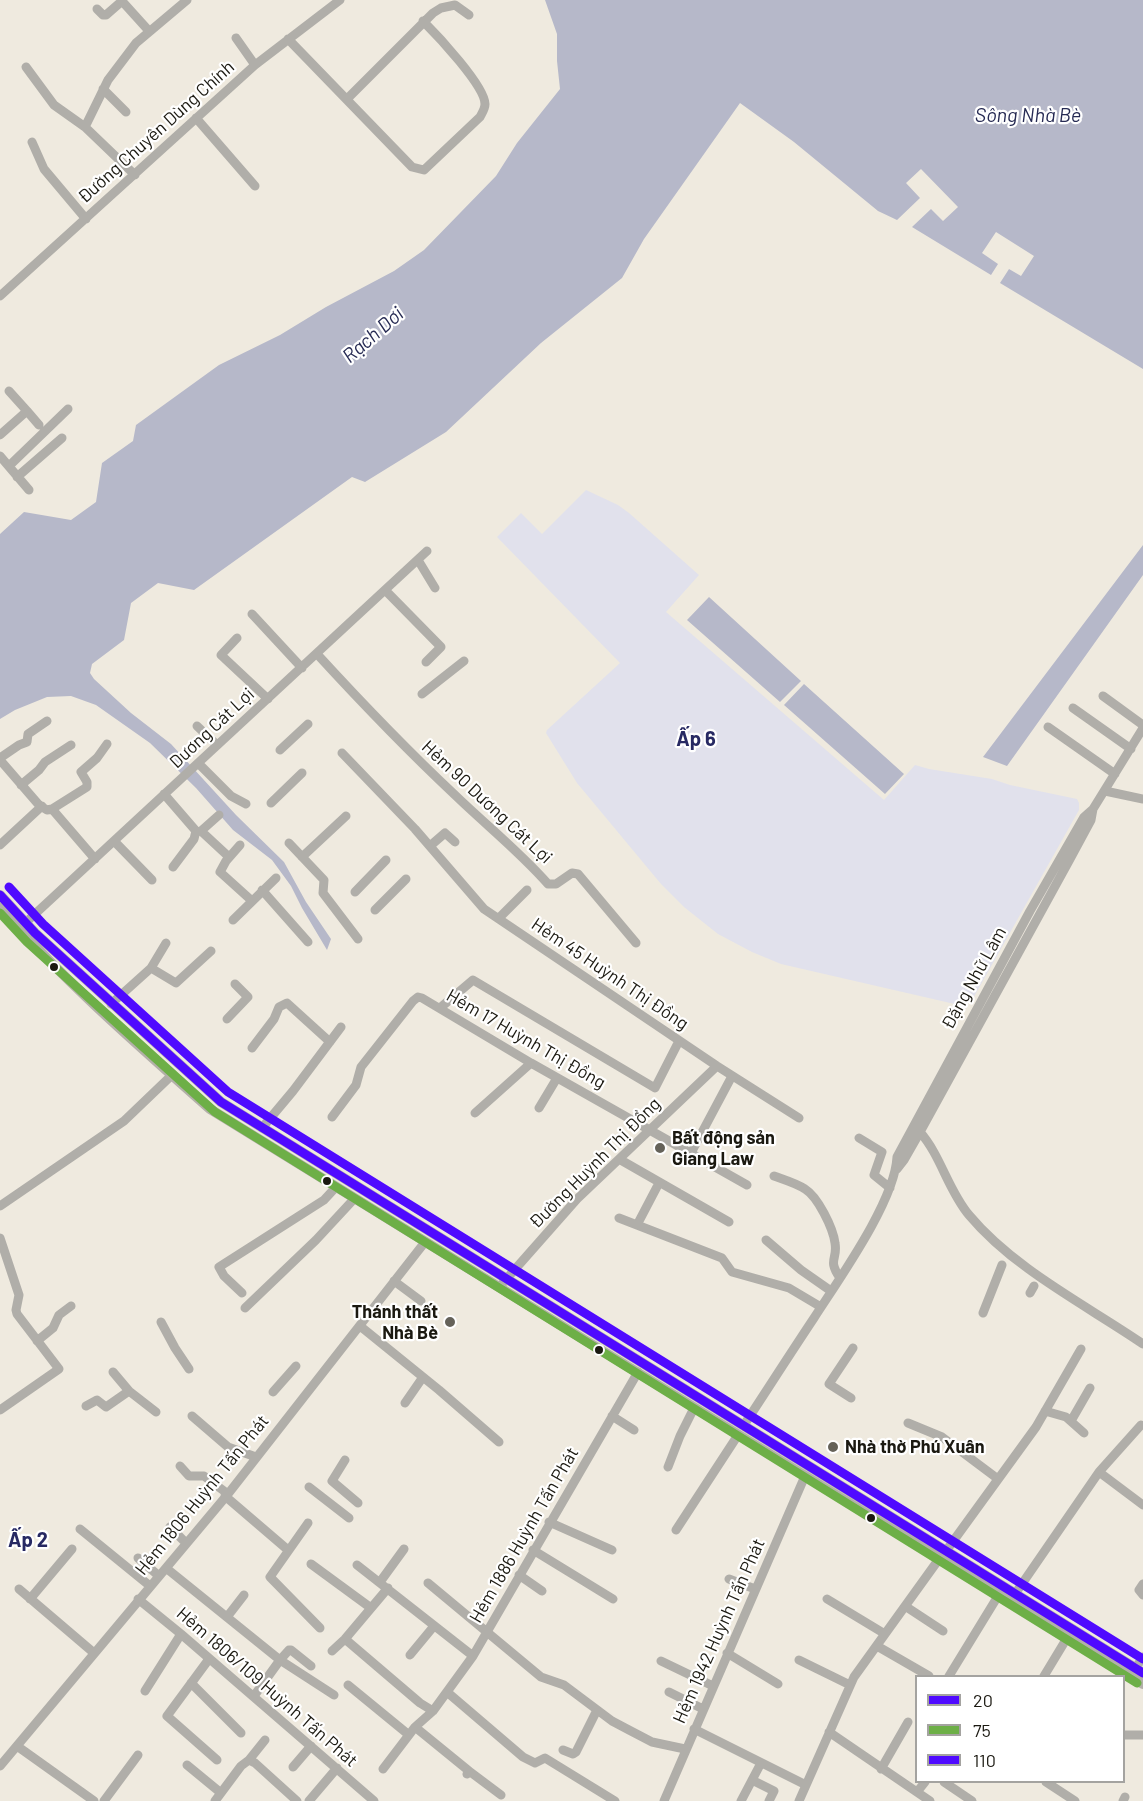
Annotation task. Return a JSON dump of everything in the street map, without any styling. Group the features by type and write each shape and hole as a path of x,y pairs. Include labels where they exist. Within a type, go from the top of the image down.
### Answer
{"main road":[{"path":"0,895 22,926 172,1075 210,1109 425,1242 502,1283 741,1430 943,1555 998,1596 1052,1622 1139,1671"},
{"path":"0,908 221,1102 694,1408 741,1430 805,1476 1015,1594 1052,1622 1067,1638 1143,1684"},
{"path":"172,1075 181,1067"}],"street":[{"path":"97,9 106,15 122,0 149,31"},
{"path":"85,127 103,89 131,50 149,31 187,0"},
{"name":"Đường Chuyên Dùng Chính","path":"0,296 255,65 340,0"},
{"path":"347,99 423,21 441,8 449,5 458,6 470,15"},
{"path":"288,39 412,167 418,170 428,167 480,117 486,103 477,85 423,21"},
{"path":"236,38 255,65"},
{"path":"26,67 54,105 85,127 135,175"},
{"path":"103,89 126,112"},
{"path":"196,118 255,186"},
{"path":"32,142 44,169 86,219"},
{"path":"9,391 39,425"},
{"path":"9,466 68,409"},
{"path":"0,435 27,411"},
{"path":"17,477 62,438"},
{"path":"0,456 29,490"},
{"name":"Dương Cát Lợi","path":"22,926 428,551"},
{"path":"418,560 435,588"},
{"path":"385,590 441,646 426,662"},
{"path":"252,614 302,668"},
{"path":"237,638 221,655 268,699"},
{"name":"Hẻm 90 Dương Cát Lợi","path":"317,654 402,744 455,796 528,861 548,884 556,884 572,873 578,874 636,943"},
{"path":"422,694 464,661"},
{"path":"1103,696 1143,727"},
{"path":"1073,708 1131,749"},
{"path":"47,721 28,734 27,742 0,759 21,785 47,808 95,859"},
{"path":"280,750 308,724"},
{"path":"197,726 217,746"},
{"path":"1048,727 1115,774"},
{"name":"Đặng Nhữ Lâm","path":"897,1169 897,1157 1030,911 1084,817 1093,809 1105,791 1143,727"},
{"path":"0,845 47,808 87,787 87,782 81,772 98,758 107,744"},
{"path":"21,785 45,762 71,745"},
{"name":"Hẻm 45 Huỳnh Thị Đồng","path":"342,753 430,846 484,909 732,1076 799,1118"},
{"path":"197,764 231,796 246,804"},
{"path":"271,803 302,773"},
{"path":"1105,791 1143,799"},
{"path":"164,794 196,831 194,839 173,867"},
{"name":"Đặng Nhữ Lâm","path":"676,1530 840,1278 872,1224 897,1169 920,1132 1091,820 1093,809"},
{"path":"219,815 201,831 229,856"},
{"path":"302,857 346,816"},
{"path":"430,846 445,833 455,842"},
{"path":"114,841 152,880"},
{"path":"289,843 324,880 323,893 358,939"},
{"path":"240,845 229,856 220,872 251,900"},
{"path":"355,892 386,860"},
{"path":"234,920 251,900 276,878"},
{"path":"375,910 406,879"},
{"path":"262,890 308,942"},
{"path":"499,918 527,890"},
{"path":"111,1004 151,968 166,943"},
{"path":"151,968 176,983 211,951"},
{"path":"440,1008 472,980 655,1088 680,1041"},
{"path":"227,1019 248,997 235,984"},
{"name":"Hẻm 17 Huỳnh Thị Đồng","path":"332,1117 356,1085 361,1068 371,1054 418,997 747,1185"},
{"path":"252,1048 274,1019 279,1007 287,1003 330,1042"},
{"path":"262,1128 341,1027"},
{"path":"475,1113 531,1063"},
{"name":"Đường Huỳnh Thị Đồng","path":"502,1283 561,1216 717,1066"},
{"path":"0,1206 124,1121 172,1075"},
{"path":"691,1153 732,1076"},
{"path":"539,1108 557,1078"},
{"path":"920,1132 968,1214 985,1232 1035,1272 1143,1344"},
{"path":"860,1138 882,1151 874,1175 890,1188"},
{"path":"619,1159 729,1222"},
{"path":"774,1176 806,1189 818,1205 833,1233 836,1245 832,1266 840,1278"},
{"path":"638,1225 659,1183"},
{"path":"242,1293 224,1276 219,1267 324,1200 336,1187"},
{"path":"245,1308 316,1240 354,1198"},
{"path":"619,1218 722,1258 732,1272 787,1287 821,1307"},
{"path":"0,1238 19,1295 16,1310 59,1369 0,1410"},
{"path":"766,1240 801,1270 831,1291"},
{"name":"Hẻm 1806 Huỳnh Tấn Phát","path":"1,1764 226,1495 425,1242"},
{"path":"983,1313 1000,1268"},
{"path":"394,1281 421,1301"},
{"path":"38,1341 53,1328 59,1315 72,1306"},
{"path":"161,1322 189,1369"},
{"path":"360,1326 499,1442"},
{"path":"851,1398 829,1384 854,1348"},
{"path":"799,1801 850,1685 1045,1411 1081,1349"},
{"path":"273,1392 296,1366"},
{"path":"113,1372 129,1391 156,1412"},
{"name":"Hẻm 1886 Huỳnh Tấn Phát","path":"383,1769 409,1735 433,1711 473,1656 638,1372"},
{"path":"405,1403 423,1377"},
{"path":"1071,1421 1090,1388"},
{"path":"86,1406 97,1400 106,1407 129,1391"},
{"path":"668,1467 694,1408"},
{"path":"1045,1411 1066,1417 1084,1433"},
{"path":"192,1416 228,1447 256,1457"},
{"path":"612,1416 634,1430"},
{"path":"908,1423 942,1437 998,1479"},
{"path":"1015,1594 1099,1472 1141,1425"},
{"path":"345,1460 332,1481 358,1503"},
{"path":"180,1466 189,1476 204,1476 288,1550"},
{"path":"1099,1472 1143,1505"},
{"name":"Hẻm 1942 Huỳnh Tấn Phát","path":"664,1801 805,1476"},
{"path":"309,1487 349,1518"},
{"path":"549,1522 612,1550"},
{"path":"308,1523 270,1578 320,1629"},
{"path":"170,1527 186,1543"},
{"path":"80,1529 150,1586"},
{"path":"30,1599 72,1549"},
{"path":"332,1651 371,1608 404,1549"},
{"path":"533,1550 613,1599"},
{"path":"138,1558 163,1572 227,1617 280,1660 334,1695"},
{"path":"311,1564 371,1608"},
{"path":"357,1565 473,1656"},
{"path":"519,1575 542,1591"},
{"path":"729,1578 755,1589"},
{"path":"428,1583 541,1677 564,1685 612,1721 652,1742 686,1749"},
{"path":"19,1589 94,1653"},
{"path":"227,1617 244,1594"},
{"path":"950,1675 998,1596"},
{"name":"Hẻm 1806/109 Huỳnh Tấn Phát","path":"138,1599 374,1801"},
{"path":"827,1599 885,1634"},
{"path":"905,1606 943,1631"},
{"path":"410,1655 434,1626"},
{"path":"145,1690 181,1634"},
{"path":"1045,1675 1067,1638"},
{"path":"345,1639 420,1703 433,1711"},
{"path":"877,1646 926,1675"},
{"path":"254,1696 289,1650 311,1666"},
{"path":"727,1653 778,1684"},
{"path":"1139,1671 1143,1657"},
{"path":"209,1659 167,1716 217,1760"},
{"path":"799,1660 850,1685"},
{"path":"661,1661 713,1686"},
{"path":"191,1683 241,1733"},
{"path":"348,1685 409,1735"},
{"path":"447,1692 523,1757 535,1763 545,1758 615,1801"},
{"path":"669,1692 703,1709"},
{"path":"563,1750 573,1754 576,1752 597,1710"},
{"path":"881,1768 908,1722"},
{"path":"416,1727 468,1773 501,1795"},
{"path":"694,1729 806,1785"},
{"path":"829,1731 930,1801"},
{"path":"1125,1736 1143,1735"},
{"path":"214,1801 242,1766 252,1762 265,1740"},
{"path":"17,1746 94,1801"},
{"path":"293,1767 312,1746"},
{"path":"104,1801 138,1755"},
{"path":"252,1762 297,1801"},
{"path":"741,1801 761,1764"},
{"path":"187,1765 221,1793"},
{"path":"309,1801 337,1768"},
{"path":"752,1780 774,1791 769,1801"},
{"path":"917,1792 924,1783"},
{"path":"945,1783 972,1801"},
{"path":"1047,1783 1063,1798 1075,1801"}],"shaded area":[{"path":"586,490 618,505 629,513 699,575 666,612 884,800 915,765 992,779 1077,799 1079,810 971,1002 959,1005 781,964 718,934 684,907 661,884 577,783 546,733 547,730 620,663 497,537 521,513 542,534"}],"water":[{"path":"545,0 1143,0 1143,369 1000,283 1009,269 1021,276 1034,256 996,232 982,253 998,264 991,275 912,227 931,209 943,221 958,207 921,169 906,183 920,198 897,220 878,211 794,142 740,103 644,239 622,278 541,343 446,432 365,482 352,477 194,590 158,583 131,603 124,640 92,664 90,673 94,679 131,713 171,744 236,815 284,862 306,902 331,939 327,950 291,886 272,860 233,830 196,788 150,743 96,705 71,696 47,697 0,719 0,534 24,512 71,520 96,502 102,463 133,441 136,425 219,365 280,335 326,307 394,271 424,250 496,176 517,143 560,89 557,34"},
{"path":"1143,545 1143,575 1007,766 983,757"},
{"path":"709,597 801,681 780,702 687,620"},
{"path":"804,684 904,774 885,794 784,705"}],"transit line":[{"name":"110","path":"9,887 43,924 228,1092 1143,1659"},
{"name":"20","path":"0,895 35,933 221,1102 1143,1673"},
{"name":"75","path":"0,913 27,942 215,1112 1124,1675"},
{"name":"75","path":"1125,1676 1137,1683"}],"place":[{"name":"Bất động sản Giang Law","path":"660,1148"},
{"name":"Thánh thất Nhà Bè","path":"450,1322"},
{"name":"Nhà thờ Phú Xuân","path":"833,1447"}],"district":[{"name":"Ấp 6","path":"696,739"},
{"name":"Ấp 2","path":"28,1540"}],"water label":[{"name":"Sông Nhà Bè","path":"1028,115"},
{"name":"Rạch Dơi","path":"373,335"}]}
